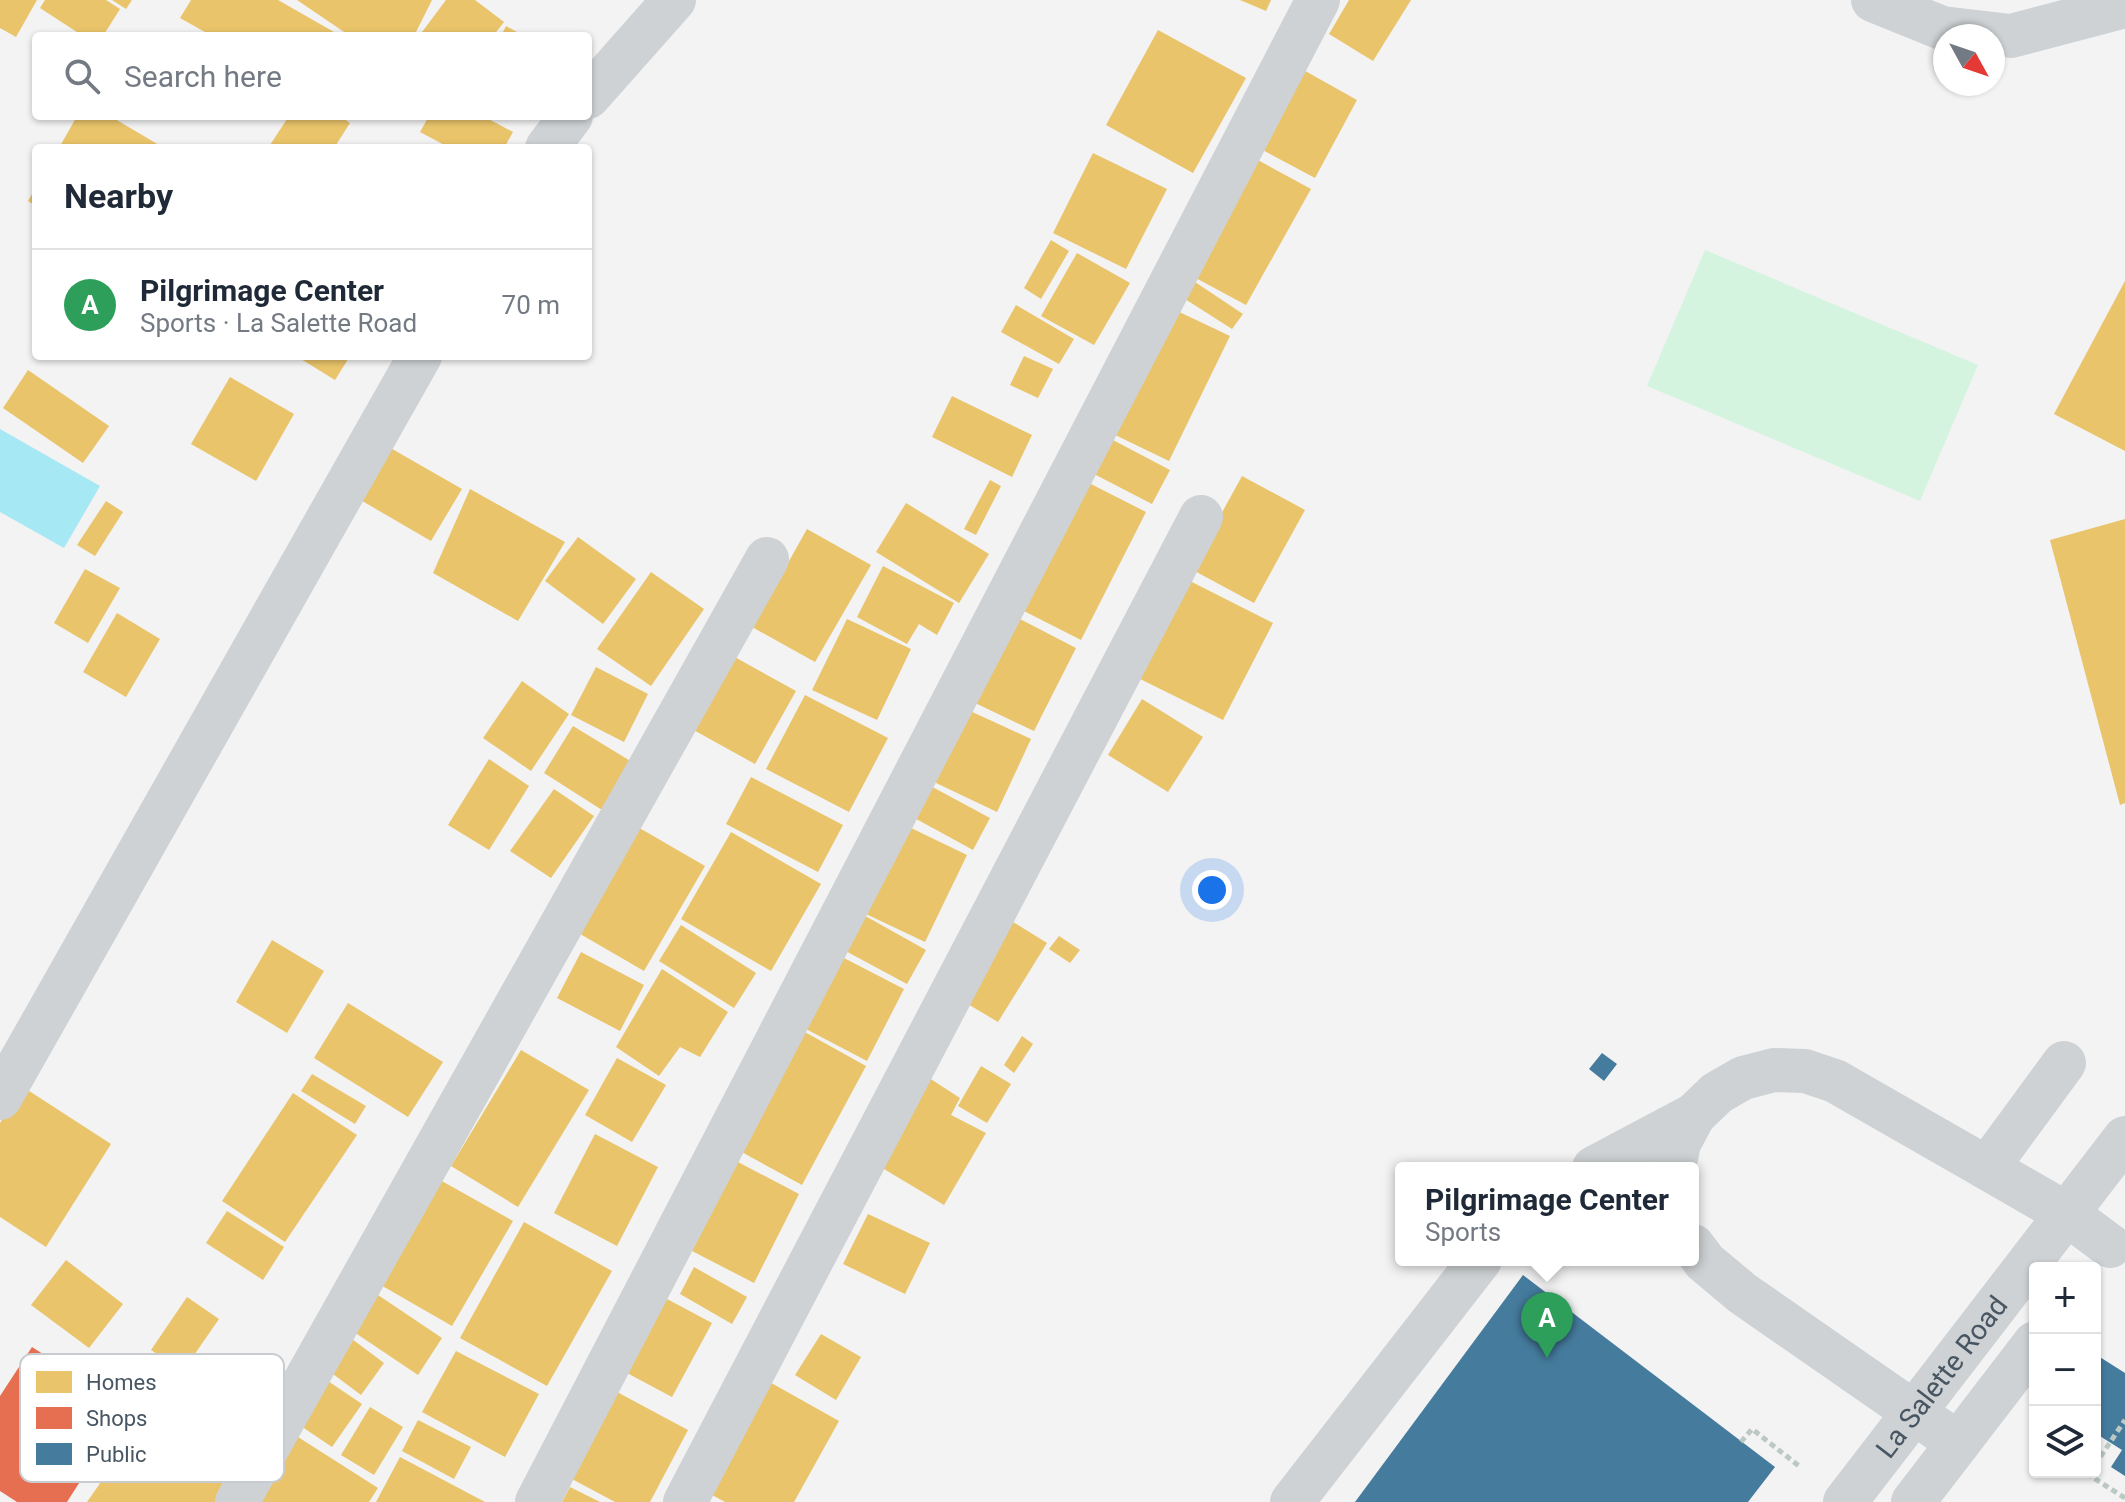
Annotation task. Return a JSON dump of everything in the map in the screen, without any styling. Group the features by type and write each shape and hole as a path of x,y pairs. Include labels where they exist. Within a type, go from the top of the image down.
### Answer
{"street":[{"path":"592,92 674,0"},
{"path":"537,1502 1318,0"},
{"path":"1873,0 1942,28 2011,36 2125,6"},
{"path":"550,144 568,120"},
{"path":"0,1098 418,360"},
{"path":"685,1502 1201,517"},
{"path":"284,1418 767,559"},
{"path":"1987,1168 2064,1063"},
{"path":"1605,1162 1694,1115 1717,1093 1743,1078 1774,1070 1805,1071 1835,1081 2067,1214 2109,1247"},
{"path":"1675,1162 1679,1143 1694,1115"},
{"name":"La Salette Road","path":"1845,1502 2125,1138"},
{"path":"1699,1254 1742,1293 1958,1443"},
{"path":"1292,1502 1475,1266"},
{"name":"La Salette Road","path":"1913,1502 2029,1351"},
{"path":"237,1502 248,1482"}],"path":[{"path":"2101,1456 2125,1420"},
{"path":"1741,1442 1752,1429 1799,1466"},
{"path":"2094,1478 2125,1498"}],"green space":[{"path":"1705,250 1978,365 1920,501 1647,386"}],"water":[{"path":"0,429 100,486 64,548 0,512"}],"building: Homes":[{"path":"0,0 37,0 16,37 0,28"},
{"path":"45,0 106,0 120,9 106,32 77,32 40,8"},
{"path":"112,0 132,0 126,9"},
{"path":"191,0 278,0 334,32 205,32 180,18"},
{"path":"297,0 432,0 416,32 344,32"},
{"path":"446,0 475,0 504,22 496,32 422,32"},
{"path":"1240,0 1271,0 1266,11"},
{"path":"1349,0 1411,0 1373,61 1329,34"},
{"path":"506,26 517,32 503,32"},
{"path":"1158,30 1246,78 1193,173 1106,125"},
{"path":"1298,67 1357,100 1315,178 1255,146"},
{"path":"75,120 117,120 157,144 61,144"},
{"path":"286,120 346,120 350,123 337,144 271,144"},
{"path":"427,120 490,120 513,132 506,144 442,144 420,132"},
{"path":"1093,153 1167,189 1126,269 1053,233"},
{"path":"1256,159 1311,189 1246,305 1192,276"},
{"path":"1051,240 1069,251 1041,299 1024,288"},
{"path":"1077,253 1130,283 1094,345 1041,316"},
{"path":"2125,281 2125,451 2054,414"},
{"path":"1195,282 1243,314 1232,329 1185,299"},
{"path":"1016,305 1074,339 1059,364 1001,332"},
{"path":"1173,309 1230,336 1169,461 1111,433"},
{"path":"1024,356 1053,369 1038,398 1010,385"},
{"path":"302,360 348,360 335,380"},
{"path":"28,370 109,426 83,463 3,408"},
{"path":"230,377 294,414 256,481 191,444"},
{"path":"952,396 1032,435 1012,477 932,437"},
{"path":"1111,439 1170,470 1152,504 1092,473"},
{"path":"387,446 462,489 431,541 357,498"},
{"path":"1242,476 1305,510 1254,603 1191,569"},
{"path":"990,480 1001,486 976,535 964,529"},
{"path":"1083,480 1146,512 1081,640 1018,608"},
{"path":"470,489 565,542 518,621 433,573"},
{"path":"106,501 123,512 95,556 77,545"},
{"path":"906,503 989,554 959,603 876,552"},
{"path":"2125,519 2125,803 2120,805 2050,540"},
{"path":"807,529 871,565 815,662 752,627"},
{"path":"578,537 636,579 603,624 545,581"},
{"path":"883,566 954,603 937,635 919,624 907,644 857,617"},
{"path":"85,569 120,588 88,643 54,623"},
{"path":"651,572 704,609 651,686 597,649"},
{"path":"1182,577 1273,623 1223,720 1132,675"},
{"path":"117,613 160,639 126,697 83,672"},
{"path":"1016,617 1076,648 1034,731 973,702"},
{"path":"847,619 911,649 877,720 812,690"},
{"path":"731,655 796,691 755,764 690,728"},
{"path":"596,667 648,694 624,742 571,715"},
{"path":"522,681 569,714 531,771 483,738"},
{"path":"805,695 888,738 849,812 766,769"},
{"path":"1142,699 1203,737 1168,792 1108,755"},
{"path":"968,710 1031,739 997,812 934,782"},
{"path":"573,726 632,762 602,810 544,773"},
{"path":"489,759 529,786 489,850 448,825"},
{"path":"751,777 843,825 818,872 726,824"},
{"path":"925,783 990,818 973,850 909,815"},
{"path":"554,789 594,816 551,878 510,851"},
{"path":"636,826 705,866 644,971 575,931"},
{"path":"909,827 967,855 925,942 866,914"},
{"path":"731,832 821,884 771,971 681,919"},
{"path":"860,913 926,950 907,984 840,948"},
{"path":"1005,917 1047,943 998,1022 956,997"},
{"path":"681,925 756,973 734,1008 659,961"},
{"path":"1059,936 1080,950 1070,963 1049,949"},
{"path":"272,940 324,971 287,1033 236,1002"},
{"path":"581,952 644,985 620,1031 557,998"},
{"path":"842,957 904,989 867,1061 804,1028"},
{"path":"662,969 728,1012 700,1057 680,1047 659,1076 616,1047"},
{"path":"348,1003 443,1062 408,1117 314,1058"},
{"path":"803,1031 866,1066 802,1185 738,1150"},
{"path":"1022,1036 1033,1044 1014,1073 1004,1065"},
{"path":"521,1050 589,1090 518,1207 451,1166"},
{"path":"617,1058 666,1085 632,1142 585,1115"},
{"path":"981,1066 1011,1084 987,1123 958,1106"},
{"path":"312,1074 366,1106 355,1124 301,1091"},
{"path":"923,1074 960,1098 951,1115 986,1133 944,1205 869,1160"},
{"path":"23,1087 111,1144 46,1247 0,1217 0,1123"},
{"path":"293,1093 357,1135 285,1242 222,1201"},
{"path":"595,1134 658,1167 617,1246 554,1213"},
{"path":"738,1162 799,1194 754,1283 692,1251"},
{"path":"440,1180 513,1221 452,1326 379,1284"},
{"path":"227,1211 284,1247 263,1280 206,1243"},
{"path":"868,1214 930,1243 905,1294 843,1264"},
{"path":"524,1222 612,1271 547,1386 460,1338"},
{"path":"66,1260 123,1304 89,1348 31,1305"},
{"path":"694,1267 747,1297 732,1324 680,1294"},
{"path":"375,1293 442,1338 418,1375 351,1330"},
{"path":"187,1297 219,1319 195,1354 157,1354 151,1350"},
{"path":"667,1299 712,1323 672,1397 627,1373"},
{"path":"821,1334 861,1357 836,1400 795,1375"},
{"path":"352,1339 384,1363 361,1395 329,1371"},
{"path":"456,1351 539,1394 505,1457 422,1412"},
{"path":"316,1373 362,1404 332,1447 286,1416"},
{"path":"766,1380 839,1421 794,1502 725,1502 703,1490"},
{"path":"617,1392 688,1430 650,1502 615,1502 570,1478"},
{"path":"370,1407 403,1427 374,1475 341,1455"},
{"path":"418,1420 471,1447 454,1479 402,1451"},
{"path":"287,1430 378,1488 369,1502 247,1502 258,1482 284,1482 284,1435"},
{"path":"400,1457 485,1502 376,1502"},
{"path":"101,1482 229,1482 215,1502 87,1502"},
{"path":"570,1487 600,1502 562,1502"}],"building: Shops":[{"path":"32,1347 43,1354 27,1354"},
{"path":"20,1365 20,1482 80,1482 67,1502 17,1502 0,1491 0,1396"}],"building: Public":[{"path":"1602,1053 1617,1064 1604,1081 1589,1069"},
{"path":"1523,1275 1775,1467 1748,1502 1355,1502"},
{"path":"2101,1358 2125,1373 2125,1476 2111,1467 2122,1450 2101,1437"}],"place":[{"name":"Pilgrimage Center","path":"1547,1358"}]}
